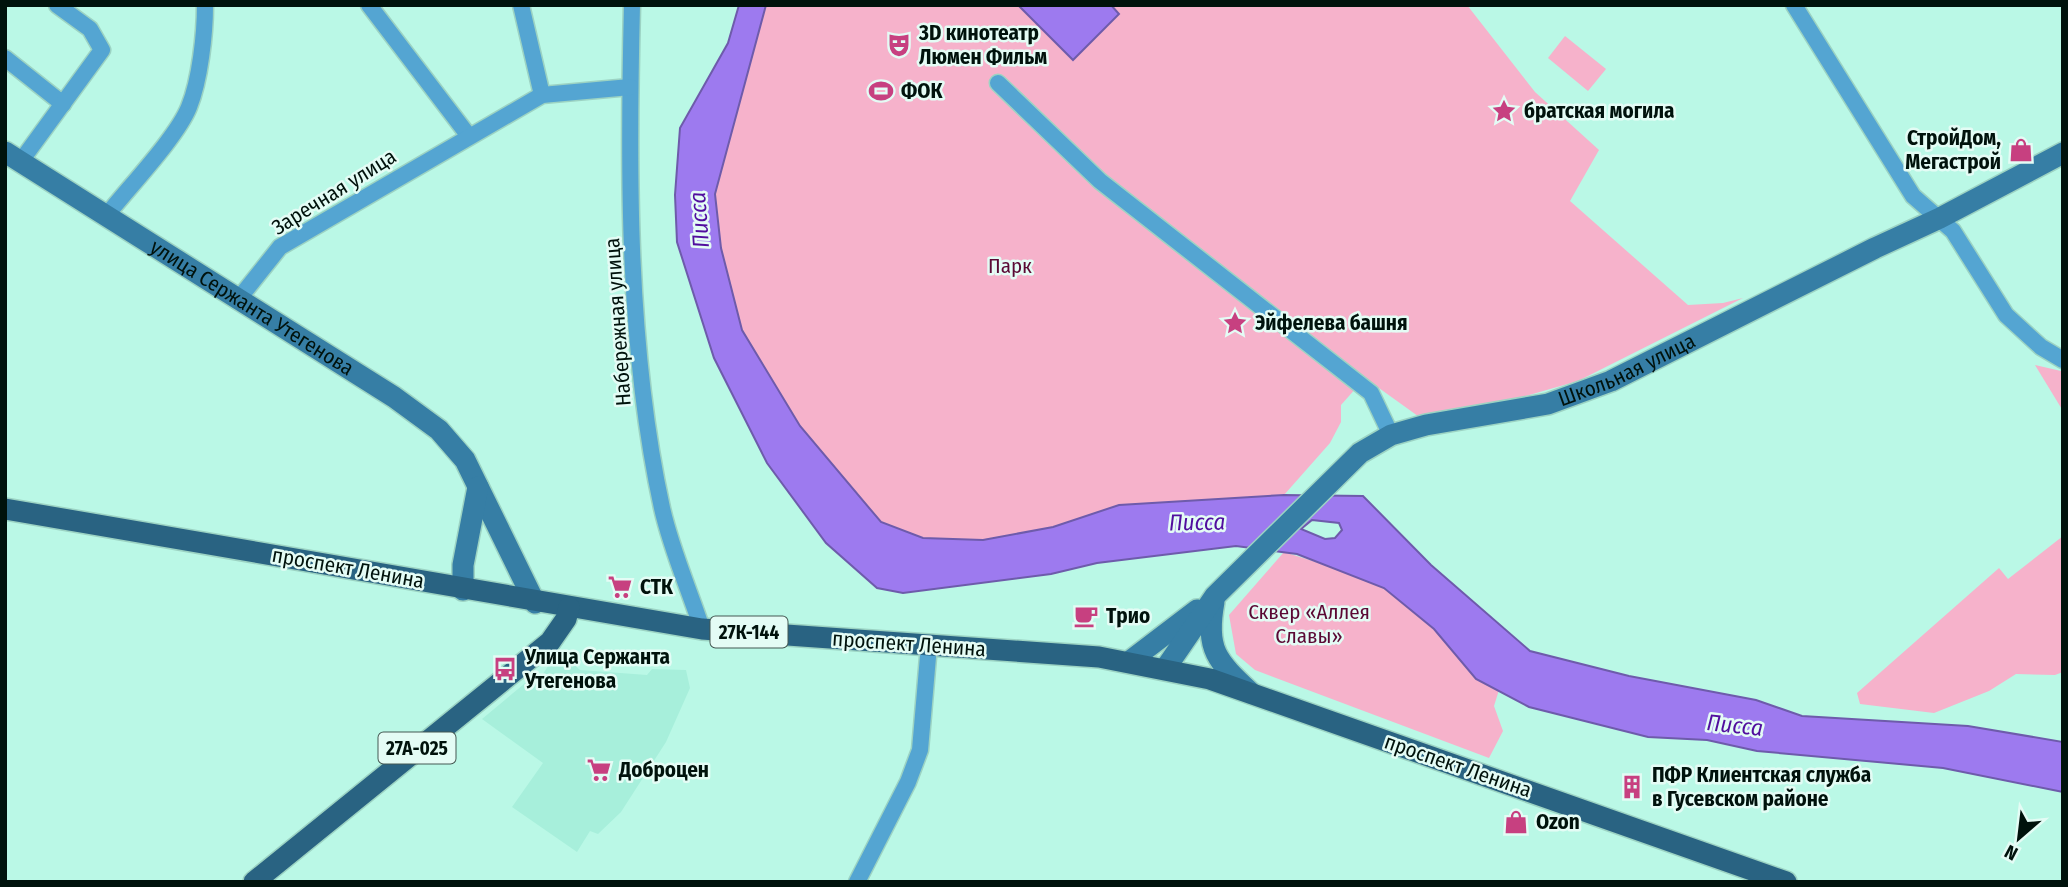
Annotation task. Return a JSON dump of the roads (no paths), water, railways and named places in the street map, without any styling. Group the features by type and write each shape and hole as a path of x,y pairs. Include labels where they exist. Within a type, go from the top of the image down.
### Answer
{"main road":[{"name":"Школьная улица","path":"1130,661 1215,596 1360,453 1391,435 1426,425 1548,404 1611,381 1940,218 2063,153"},
{"name":"улица Сержанта Утегенова","path":"13,156 394,397 439,430 465,460 535,603"},
{"path":"463,590 463,565 478,487"},
{"name":"проспект Ленина","path":"5,509 535,603 702,629 1130,661 1210,679 1786,882"},
{"name":"Школьная улица","path":"1165,669 1215,596"},
{"path":"1215,596 1209,629 1212,645 1221,665 1251,694"},
{"name":"27А-025","path":"254,882 550,642 566,619 569,607"}],"street":[{"path":"13,156 63,104 102,50 90,29 57,5"},
{"path":"107,215 179,126 190,106 205,30 205,5"},
{"path":"369,5 468,135"},
{"path":"521,5 542,95"},
{"name":"Набережная улица","path":"632,5 630,87 641,391 662,511 702,629"},
{"path":"1794,5 1913,196 1953,231 2006,315 2041,347 2063,360"},
{"path":"5,58 63,104"},
{"path":"998,83 1100,181 1371,393 1391,435"},
{"name":"Заречная улица","path":"237,300 280,247 468,135 542,95 630,87"},
{"path":"857,882 908,782 920,750 929,645"}],"water":[{"name":"Писса","path":"739,5 766,5 715,194 721,248 742,330 800,426 881,522 923,538 983,540 1053,527 1119,505 1284,495 1363,496 1431,565 1530,651 1629,676 1756,700 1802,716 1968,726 2063,742 2063,792 1943,768 1757,751 1707,740 1648,737 1529,707 1476,679 1434,629 1384,588 1297,554 1236,546 1097,563 1051,574 903,593 877,588 826,543 767,463 714,358 677,242 675,195 680,128 728,43","holes":["1312,520 1339,523 1342,530 1335,538 1325,539 1301,529"]},
{"path":"1018,5 1111,5 1119,14 1073,60"}],"place":[{"name":"3D кинотеатр Люмен Фильм","path":"899,45"},
{"name":"ФОК","path":"881,91"},
{"name":"братская могила","path":"1504,111"},
{"name":"СтройДом, Мегастрой","path":"2021,150"},
{"name":"Эйфелева башня","path":"1235,323"},
{"name":"СТК","path":"620,587"},
{"name":"Трио","path":"1086,616"},
{"name":"Улица Сержанта Утегенова","path":"505,669"},
{"name":"Доброцен","path":"599,770"},
{"name":"ПФР Клиентская служба в Гусевском районе","path":"1632,787"},
{"name":"Ozon","path":"1516,822"}],"park label":[{"name":"Парк","path":"1010,266"},
{"name":"Сквер «Аллея Славы»","path":"1309,624"}]}
